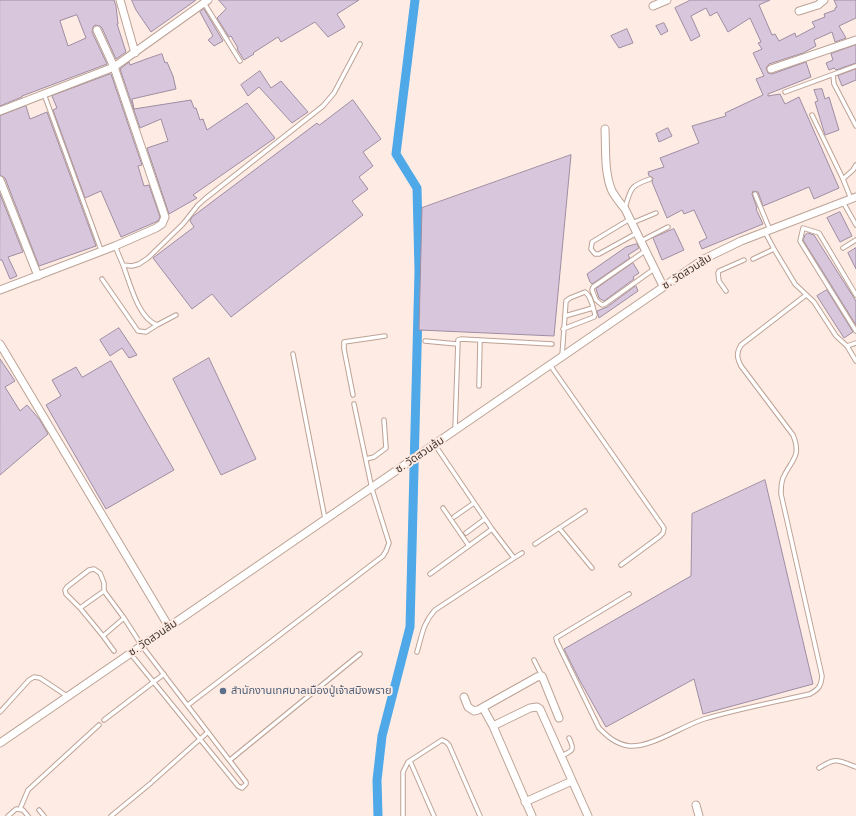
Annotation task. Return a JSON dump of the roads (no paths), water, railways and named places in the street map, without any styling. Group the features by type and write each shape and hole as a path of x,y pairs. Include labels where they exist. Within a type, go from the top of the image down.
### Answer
{"street":[{"path":"120,0 135,53"},
{"path":"799,12 818,5 824,0"},
{"path":"652,6 663,1"},
{"path":"0,111 114,67 206,2"},
{"path":"0,290 101,250 115,246 156,228 162,224 165,217 114,67 97,30"},
{"path":"771,69 856,40"},
{"path":"605,129 607,171 611,190 625,209 663,286"},
{"path":"0,180 38,276"},
{"name":"ซ. วัดสวนส้ม","path":"0,743 704,259 741,242 853,198"},
{"path":"0,344 169,627"},
{"path":"464,697 468,707 474,711 483,708 537,677 542,676 559,718"},
{"path":"492,726 537,706 540,709 588,816"},
{"path":"483,708 532,816"},
{"path":"526,802 572,781"},
{"path":"696,805 699,816"}],"lane":[{"path":"206,2 240,61"},
{"path":"123,265 132,266 139,264 148,258 183,224 198,205 206,198 317,112 334,93 360,44"},
{"path":"785,92 856,66"},
{"path":"833,75 834,84 856,126"},
{"path":"44,94 101,250"},
{"path":"812,115 853,198"},
{"path":"843,179 853,170 856,165"},
{"path":"625,209 630,191 634,185 650,179"},
{"path":"755,194 774,249 795,284 814,302 836,336 848,346 856,361"},
{"path":"843,202 856,225"},
{"path":"637,233 599,254 595,254 591,249 592,242 631,221 656,213"},
{"path":"799,219 803,228 800,241 856,330"},
{"path":"641,241 668,228"},
{"path":"803,228 819,233 856,295"},
{"path":"843,248 856,240"},
{"path":"115,246 138,304 152,323 157,325"},
{"path":"753,259 774,249"},
{"path":"645,251 593,287 592,290 596,300 602,305 606,304 654,269"},
{"path":"726,291 719,281 718,274 732,265 744,260"},
{"path":"102,279 138,331 146,332 176,315"},
{"path":"561,357 567,300 585,292 589,296 595,315 594,317 564,329"},
{"path":"629,594 556,638 599,728 608,738 618,743 630,746 652,742 702,720 810,694 821,685 822,676 781,494 782,480 793,461 797,450 797,445 793,435 741,366 737,358 737,353 741,345 806,295"},
{"path":"565,316 593,308"},
{"path":"352,395 344,342 385,336"},
{"path":"455,431 458,340 552,344"},
{"path":"479,386 480,340"},
{"path":"425,341 457,344"},
{"path":"848,346 856,343"},
{"path":"292,354 326,520"},
{"path":"550,365 664,528 663,533 659,537 621,565"},
{"path":"188,706 383,556 386,551 389,543 372,488 354,404"},
{"path":"366,459 374,457 386,448 384,420"},
{"path":"435,445 485,519 514,558"},
{"path":"454,517 474,503"},
{"path":"443,508 469,546"},
{"path":"534,544 585,511"},
{"path":"466,533 485,519"},
{"path":"559,528 592,568"},
{"path":"430,574 492,529"},
{"path":"417,652 428,618 435,610 522,553"},
{"path":"114,651 64,590 89,570 94,569 100,573 104,582 104,591 142,646 246,782 242,788 238,786 130,654"},
{"path":"80,608 104,591"},
{"path":"103,636 124,618"},
{"path":"230,760 360,654"},
{"path":"534,660 542,676"},
{"path":"104,720 164,674"},
{"path":"0,712 34,677 40,678 67,696"},
{"path":"20,809 28,790 99,724"},
{"path":"111,816 208,732"},
{"path":"561,756 571,752 573,747 569,738"},
{"path":"402,816 403,772 405,767 410,761 442,740 449,745 480,816"},
{"path":"819,768 834,760 856,767"},
{"path":"410,761 434,816"},
{"path":"8,816 16,809 23,810 28,816"},
{"path":"39,810 44,816"}],"waterway":[{"path":"378,816 377,780 382,736 410,627 419,271 417,188 396,154 415,0"}],"place":[{"name":"สำนักงานเทศบาลเมืองปู่เจ้าสมิงพราย","path":"223,691"}]}
